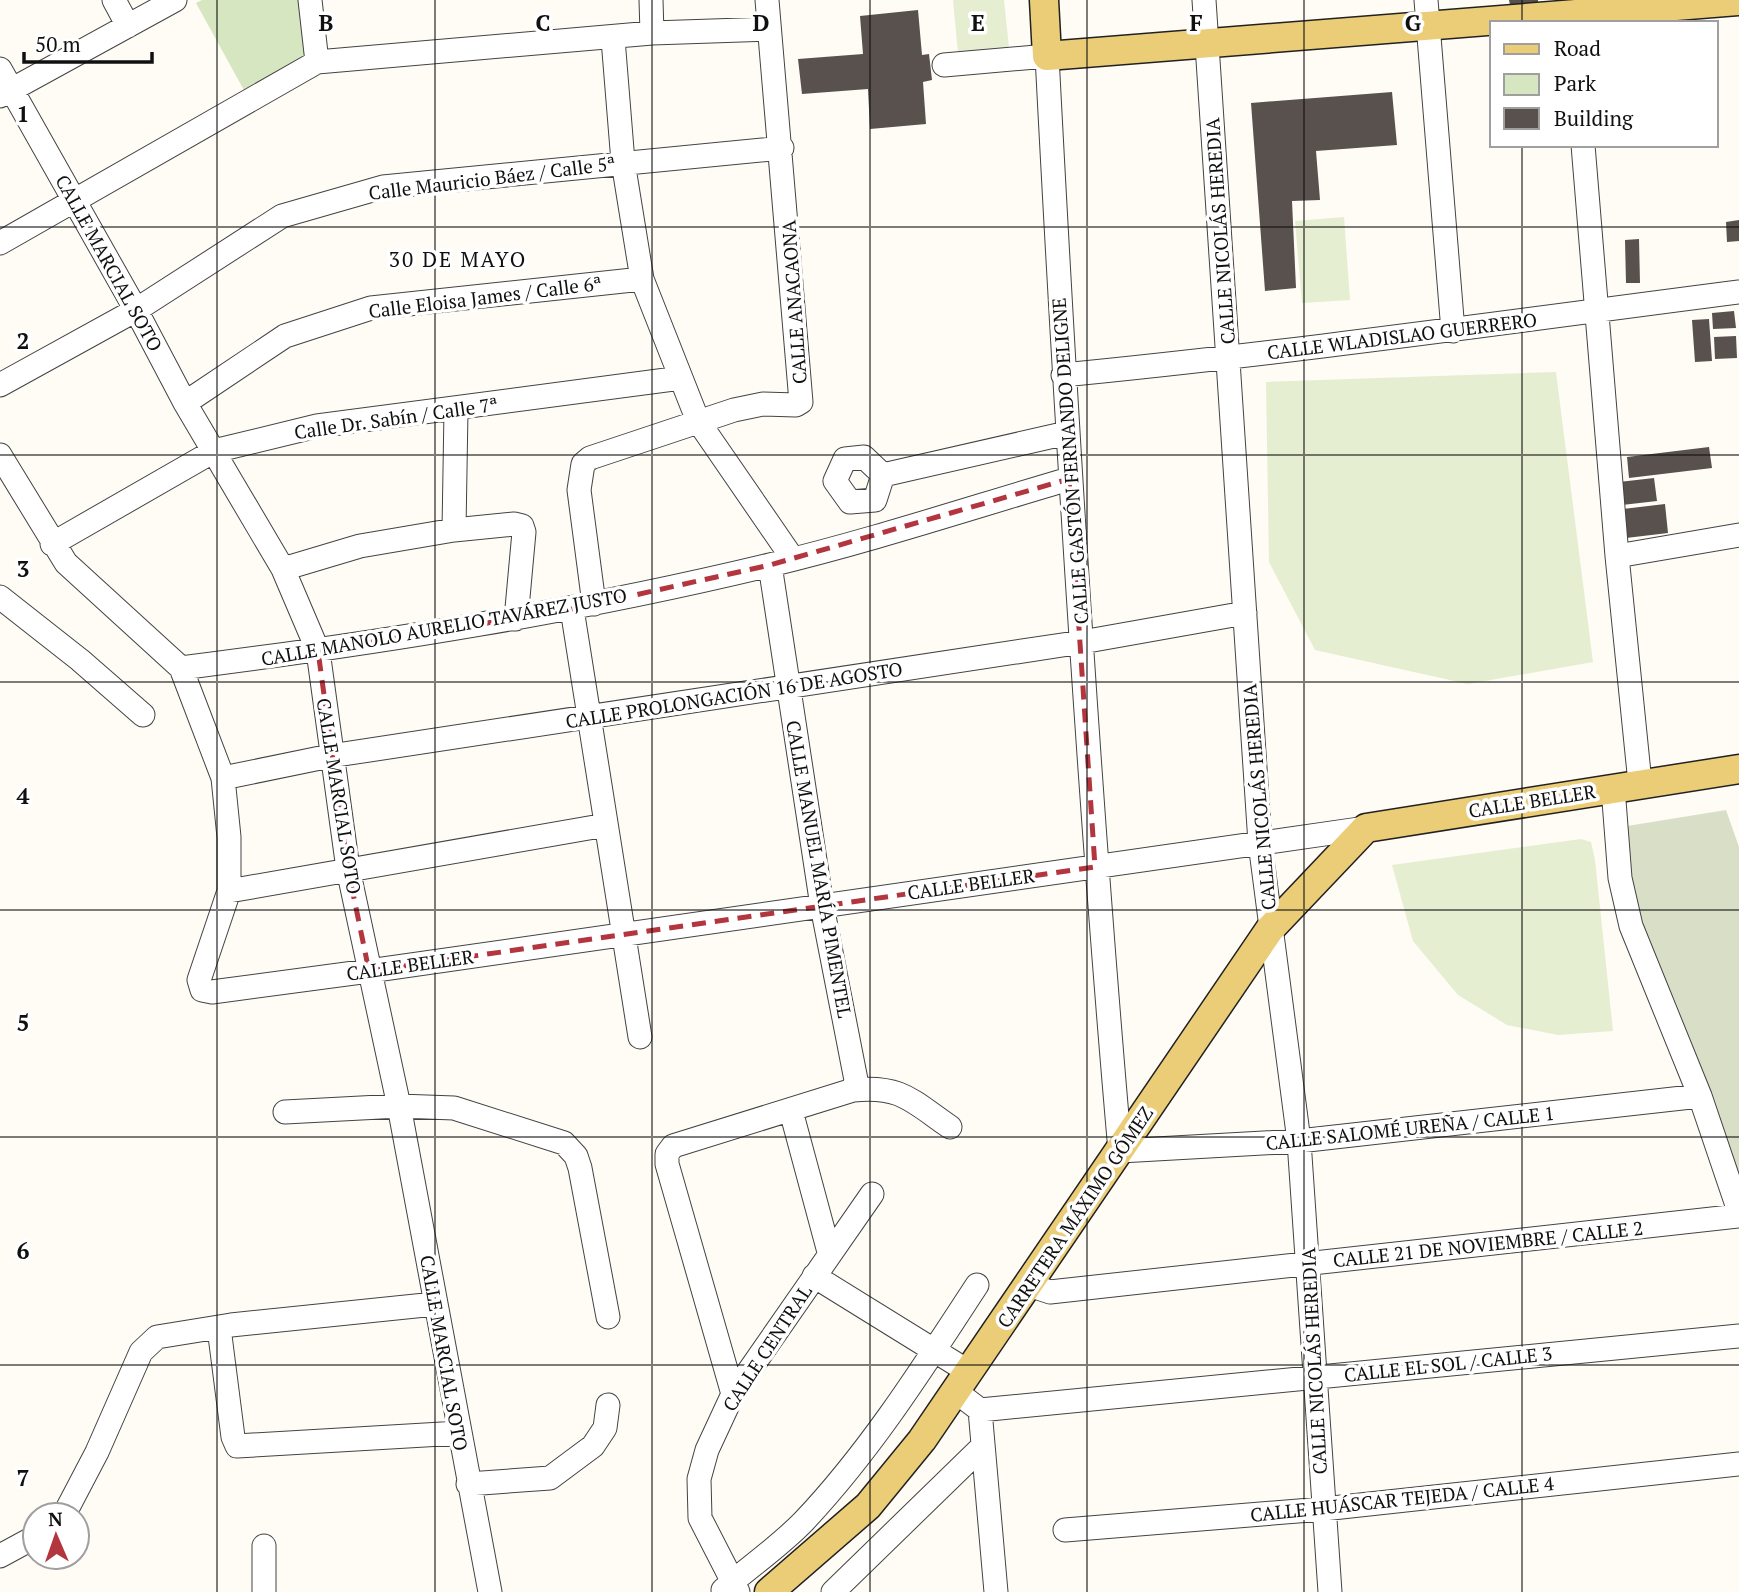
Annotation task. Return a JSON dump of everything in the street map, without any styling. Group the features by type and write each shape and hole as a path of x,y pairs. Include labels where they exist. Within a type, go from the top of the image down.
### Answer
{"main road":[{"path":"1044,0 1047,56 1208,44 1427,13 1574,18 1739,1"},
{"name":"CALLE BELLER","path":"1366,828 1739,769"},
{"name":"CARRETERA MÁXIMO GÓMEZ","path":"769,1592 868,1506 922,1440 1270,929 1366,828"}],"street":[{"path":"114,0 128,26"},
{"path":"6,93 175,0"},
{"path":"310,0 317,62"},
{"path":"651,0 652,33"},
{"name":"CALLE ANACAONA","path":"583,607 579,490 583,464 590,458 638,444 698,421 763,404 796,405 801,402 782,148 767,0"},
{"name":"CALLE NICOLÁS HEREDIA","path":"1204,0 1260,843 1299,1141 1330,1592"},
{"path":"1427,13 1453,331"},
{"path":"0,243 317,62 652,33 769,29"},
{"path":"613,38 623,162 642,279 698,421 793,559"},
{"path":"944,65 1047,56"},
{"name":"CALLE GASTÓN FERNANDO DELIGNE","path":"1047,56 1069,479 1095,867 1120,1151"},
{"name":"CALLE MARCIAL SOTO","path":"0,69 6,93 74,200 185,403 283,569 318,651 330,756 348,869 399,1106 490,1592"},
{"path":"1583,147 1618,556 1627,785 1620,878 1631,926 1700,1096 1739,1211"},
{"name":"Calle Mauricio Báez / Calle 5ª","path":"0,385 136,310 282,216 383,187 782,148"},
{"name":"Calle Eloisa James / Calle 6ª","path":"185,403 285,336 371,308 642,279"},
{"name":"CALLE WLADISLAO GUERRERO","path":"1063,374 1228,359 1739,292"},
{"name":"Calle Dr. Sabín / Calle 7ª","path":"52,544 214,451 317,426 456,410 681,378"},
{"path":"454,530 456,410"},
{"path":"883,475 1067,433"},
{"path":"0,455 52,544 81,578 181,668 223,778 229,891 606,825"},
{"name":"CALLE MANOLO AURELIO TAVÁREZ JUSTO","path":"181,668 318,651 583,607 793,559 1069,479"},
{"path":"283,569 360,546 454,530 514,524 522,526 524,533 516,619"},
{"path":"1618,556 1739,535"},
{"name":"CALLE MANUEL MARÍA PIMENTEL","path":"770,565 822,906 856,1080 853,1090"},
{"path":"0,597 80,660 143,715"},
{"path":"583,607 589,718 640,1037"},
{"name":"CALLE PROLONGACIÓN 16 DE AGOSTO","path":"223,778 330,756 1082,642 1245,613"},
{"name":"CALLE BELLER","path":"229,891 200,980 202,990 212,992 369,971 1366,828"},
{"path":"733,1394 667,1164 667,1154 673,1146 853,1090 880,1087 895,1091 950,1126"},
{"name":"CALLE SALOMÉ UREÑA / CALLE 1","path":"1120,1151 1299,1141 1700,1096"},
{"path":"285,1112 399,1106 454,1108 564,1143 576,1156 580,1168 608,1317"},
{"path":"791,1111 829,1252"},
{"name":"CALLE CENTRAL","path":"731,1588 701,1518 699,1479 707,1450 733,1394 829,1252 872,1194"},
{"name":"CALLE 21 DE NOVIEMBRE / CALLE 2","path":"1029,1285 1050,1292 1739,1216"},
{"path":"814,1276 934,1351 962,1382 980,1410 996,1592"},
{"path":"731,1588 802,1524 837,1485 934,1351 976,1285"},
{"path":"71,1501 147,1343 157,1337 435,1304"},
{"path":"219,1328 233,1437 237,1446 459,1433"},
{"name":"CALLE EL SOL / CALLE 3","path":"980,1410 1739,1336"},
{"path":"468,1484 550,1478 593,1446 604,1428 608,1405"},
{"path":"833,1592 983,1446"},
{"name":"CALLE HUÁSCAR TEJEDA / CALLE 4","path":"1065,1530 1323,1509 1739,1464"},
{"path":"0,1556 21,1544"},
{"path":"264,1546 264,1592"}],"highlighted area":[{"path":"1069,479 1095,867 369,971 348,869 318,651 572,609 770,565"}],"green space":[{"path":"202,0 301,0 309,61 245,92 196,3"},
{"path":"953,0 1004,0 1009,48 958,53"},
{"path":"1344,217 1350,300 1302,303 1295,221"},
{"path":"1556,372 1593,662 1468,684 1315,650 1269,562 1266,382"},
{"path":"1726,810 1739,847 1739,1184 1644,938 1621,827"},
{"path":"1581,839 1591,842 1595,860 1613,1031 1558,1035 1507,1025 1458,995 1413,941 1392,865"}],"building":[{"path":"1509,0 1538,0 1538,3 1510,5"},
{"path":"918,10 922,55 929,54 932,80 923,82 926,124 870,129 868,89 802,94 798,59 863,54 860,16"},
{"path":"1392,92 1397,145 1316,151 1320,200 1292,201 1296,288 1265,291 1251,103"},
{"path":"1739,220 1739,241 1727,242 1726,222"},
{"path":"1639,239 1640,283 1626,283 1625,240"},
{"path":"1734,311 1736,328 1713,329 1712,313"},
{"path":"1709,319 1712,361 1695,362 1692,320"},
{"path":"1736,336 1737,358 1715,359 1714,337"},
{"path":"1709,447 1712,468 1629,478 1627,457"},
{"path":"1654,478 1657,501 1622,505 1619,482"},
{"path":"1665,504 1668,533 1626,538 1623,509"}],"district":[{"name":"30 DE MAYO","path":"458,260"}]}
